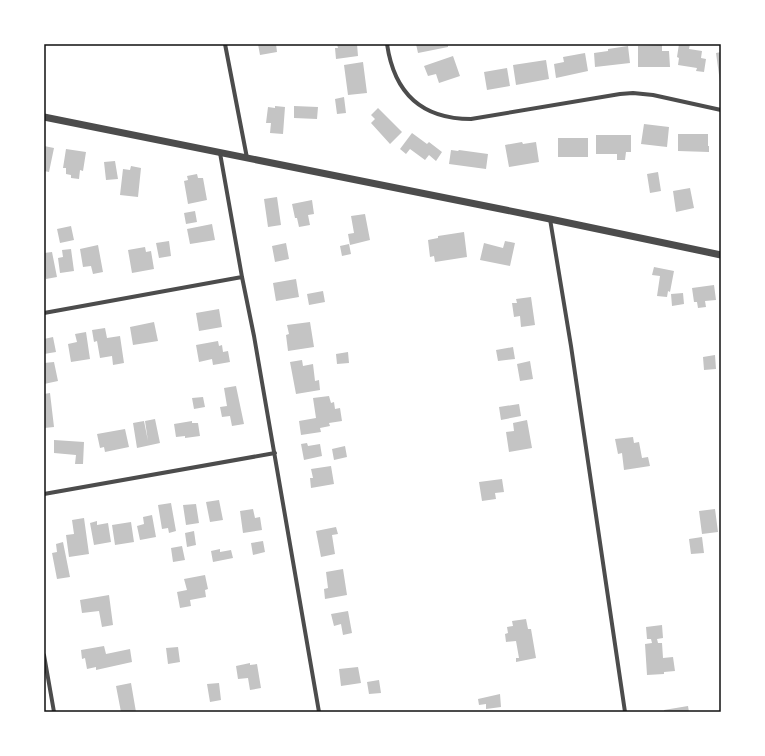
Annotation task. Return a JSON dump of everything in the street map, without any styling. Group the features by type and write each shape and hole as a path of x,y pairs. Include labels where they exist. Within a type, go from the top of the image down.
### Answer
{"street":[{"path":"225,44 247,158"},
{"path":"387,44 392,68 402,87 418,105 450,118 471,119 608,95 633,93 653,95 721,110"},
{"path":"44,117 721,255"},
{"path":"220,152 275,453 319,712"},
{"path":"550,219 571,346 625,712"},
{"path":"44,313 242,277"},
{"path":"44,494 275,453"},
{"path":"44,655 54,712"}],"building":[{"path":"258,44 276,44 277,52 260,55"},
{"path":"337,44 357,44 358,56 336,59 335,48 338,48"},
{"path":"416,44 448,44 448,47 418,53"},
{"path":"679,44 690,44 689,49 702,51 701,58 706,59 704,72 696,71 697,68 678,65 679,58 677,57"},
{"path":"662,45 662,51 669,51 670,67 638,67 638,46"},
{"path":"628,46 630,63 595,67 594,53"},
{"path":"721,52 721,82 720,82 716,53"},
{"path":"585,53 588,71 556,78 554,64 564,62 563,57"},
{"path":"453,56 460,76 439,83 436,74 428,76 424,66"},
{"path":"546,60 549,79 516,85 513,65"},
{"path":"363,62 367,93 348,95 344,65"},
{"path":"507,68 510,86 487,90 484,72"},
{"path":"344,97 346,113 337,114 335,99"},
{"path":"275,106 285,107 283,134 270,133 271,123 266,123 268,107 275,108"},
{"path":"294,106 318,107 317,119 294,118"},
{"path":"378,108 402,132 390,144 371,123 375,119 371,115"},
{"path":"644,124 669,127 667,147 641,144"},
{"path":"412,133 427,144 429,142 442,152 436,161 429,155 425,160 410,149 406,154 400,149"},
{"path":"678,134 708,134 709,152 678,151"},
{"path":"596,135 631,135 631,152 626,152 625,160 617,160 617,154 596,154"},
{"path":"558,138 588,138 588,157 558,157"},
{"path":"522,142 523,144 536,142 539,162 509,167 505,145"},
{"path":"44,146 54,148 49,172 44,171"},
{"path":"66,149 86,152 83,171 80,170 79,179 71,178 71,175 66,174 66,168 63,168"},
{"path":"451,150 488,154 486,169 449,164"},
{"path":"115,161 118,179 106,180 104,162"},
{"path":"131,166 141,168 138,197 120,195 123,169 130,170"},
{"path":"658,172 661,191 650,193 647,174"},
{"path":"197,174 198,178 203,178 207,200 188,204 184,181 188,180 187,176"},
{"path":"690,188 694,208 676,212 673,191"},
{"path":"277,197 281,225 268,227 264,199"},
{"path":"312,200 314,214 308,215 310,225 299,227 297,218 295,218 292,204"},
{"path":"195,211 197,222 186,224 184,213"},
{"path":"365,214 370,240 350,245 348,234 354,233 351,216"},
{"path":"212,224 215,240 190,244 187,229"},
{"path":"71,226 74,240 60,243 57,229"},
{"path":"464,232 467,257 435,262 434,256 430,257 428,240 438,238 438,236"},
{"path":"169,241 171,256 159,258 156,243"},
{"path":"505,241 515,243 510,266 480,260 484,243 503,248"},
{"path":"286,243 289,259 275,262 272,246"},
{"path":"349,244 351,254 342,256 340,246"},
{"path":"98,245 103,272 93,274 91,266 83,267 80,249"},
{"path":"145,247 146,252 151,251 154,269 132,273 128,250"},
{"path":"71,249 74,271 60,273 58,258 63,257 62,250"},
{"path":"52,252 57,277 46,279 44,273 44,253"},
{"path":"654,267 674,271 670,292 668,291 667,297 657,296 660,276 652,275"},
{"path":"296,279 299,297 276,301 273,283"},
{"path":"714,285 716,300 705,301 706,307 698,308 697,302 694,302 692,288"},
{"path":"323,291 325,302 309,305 307,294"},
{"path":"683,293 684,304 672,306 671,294"},
{"path":"531,297 535,325 521,327 520,316 514,317 512,303 517,303 516,299"},
{"path":"219,309 222,327 199,331 196,313"},
{"path":"154,322 158,341 133,345 130,327"},
{"path":"310,322 314,347 288,351 286,335 289,334 287,325"},
{"path":"105,328 107,338 120,336 124,363 113,365 112,356 100,358 97,341 94,342 92,330"},
{"path":"86,332 90,359 71,362 68,344 77,342 75,334"},
{"path":"53,337 56,352 44,354 44,339"},
{"path":"218,341 219,346 222,345 223,352 228,351 230,362 213,365 212,359 199,362 196,345"},
{"path":"513,347 515,359 498,361 496,350"},
{"path":"348,352 349,363 337,364 336,354"},
{"path":"715,355 716,369 704,370 703,357"},
{"path":"302,360 303,366 313,364 315,381 319,380 320,390 296,394 290,362"},
{"path":"530,361 533,379 520,381 517,364"},
{"path":"54,362 58,381 44,384 44,363"},
{"path":"236,386 244,424 232,426 230,416 222,417 220,407 227,406 224,388"},
{"path":"50,393 54,427 44,428 44,394"},
{"path":"329,396 331,403 334,402 335,409 340,408 342,421 329,423 330,426 320,428 321,432 301,435 299,421 316,418 313,398"},
{"path":"203,397 205,407 194,409 192,398"},
{"path":"519,404 521,416 501,420 499,407"},
{"path":"155,419 160,443 137,448 133,423 144,421 148,441 145,421"},
{"path":"527,420 532,448 509,452 506,432 514,431 513,423"},
{"path":"192,421 192,423 198,423 200,436 185,438 185,436 176,437 174,424"},
{"path":"125,429 129,447 105,452 104,447 100,448 97,434"},
{"path":"633,437 634,443 639,442 642,458 648,457 650,466 624,470 622,453 618,454 615,439"},
{"path":"54,440 84,442 83,464 75,464 76,455 54,453"},
{"path":"307,443 308,446 320,444 322,456 304,460 301,444"},
{"path":"345,446 347,457 334,460 332,449"},
{"path":"331,466 334,484 311,488 310,478 313,478 311,469"},
{"path":"502,479 504,492 495,493 496,499 482,501 479,482"},
{"path":"219,500 223,520 210,522 206,502"},
{"path":"171,503 176,531 169,533 168,528 162,529 158,505"},
{"path":"196,504 199,523 186,525 183,505"},
{"path":"253,509 255,518 260,517 262,530 243,533 240,511"},
{"path":"715,509 718,532 702,534 699,511"},
{"path":"152,515 156,537 140,540 137,526 144,524 143,517"},
{"path":"84,518 89,554 69,557 66,535 74,534 72,520"},
{"path":"97,521 97,525 108,523 111,542 94,545 90,523"},
{"path":"131,522 134,542 115,545 112,525"},
{"path":"336,527 338,534 332,535 335,554 321,557 316,531"},
{"path":"194,531 196,545 187,547 185,533"},
{"path":"702,537 704,553 691,554 689,539"},
{"path":"263,541 265,552 253,555 251,543"},
{"path":"63,542 70,577 57,579 52,553 57,552 56,544"},
{"path":"182,546 185,560 173,562 171,548"},
{"path":"220,549 220,552 231,550 233,558 213,562 211,551"},
{"path":"343,569 347,595 325,599 324,589 328,588 326,572"},
{"path":"205,575 208,589 205,590 206,597 190,600 191,606 180,608 177,592 187,590 184,579"},
{"path":"109,595 113,625 102,627 99,611 82,613 80,600"},
{"path":"348,611 352,633 343,635 341,624 334,626 331,614"},
{"path":"526,619 528,629 531,629 536,658 516,662 516,658 519,658 516,641 506,642 505,634 508,633 507,627 513,626 512,621"},
{"path":"662,625 663,638 657,639 658,643 662,643 663,658 673,657 675,671 664,672 664,674 647,675 645,644 652,643 651,639 647,639 646,627"},
{"path":"104,646 106,654 130,649 132,662 96,670 96,667 87,669 85,658 82,659 81,650"},
{"path":"178,647 180,662 168,664 166,648"},
{"path":"250,663 250,665 257,664 261,688 250,690 248,678 238,679 236,666"},
{"path":"358,667 361,683 341,686 339,669"},
{"path":"379,680 381,693 369,694 367,682"},
{"path":"131,683 136,712 121,712 116,686"},
{"path":"219,683 221,700 210,702 207,684"},
{"path":"500,694 501,707 486,709 486,704 479,705 478,699"},
{"path":"688,706 689,712 664,712 664,710"}]}
